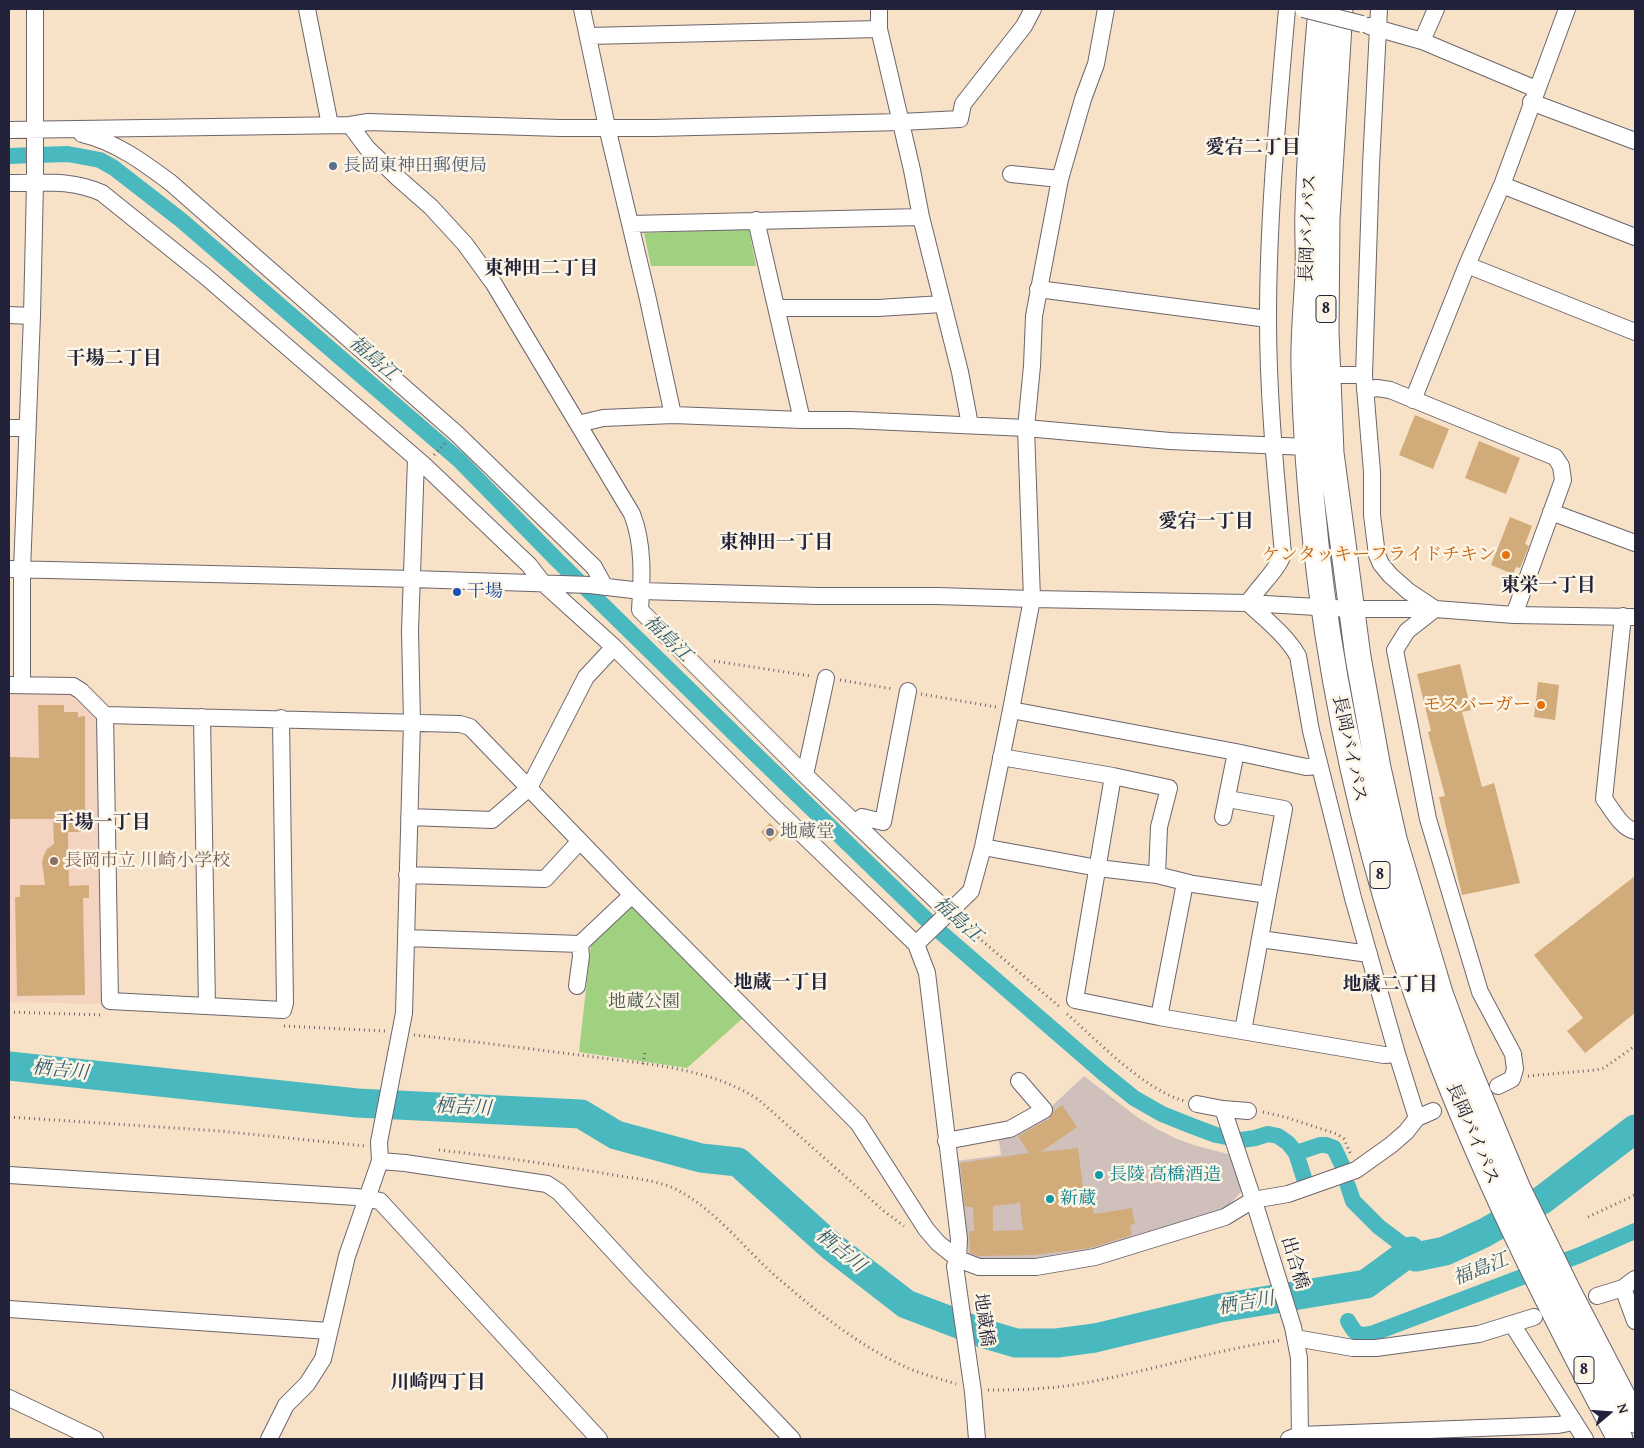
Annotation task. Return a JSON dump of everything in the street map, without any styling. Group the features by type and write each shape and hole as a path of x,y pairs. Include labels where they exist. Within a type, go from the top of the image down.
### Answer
{"highway":[{"name":"長岡バイパス","path":"1321,9 1308,213 1308,266 1303,362 1314,534 1323,606 1332,667 1360,803 1387,898 1417,996 1481,1131"},
{"name":"長岡バイパス","path":"1340,9 1327,218 1328,375 1331,453 1351,609 1378,768 1394,839 1481,1131 1500,1202 1620,1439"},
{"name":"長岡バイパス","path":"1550,1304 1635,1420"}],"street":[{"path":"35,9 35,177 32,316 27,428 15,570 15,685 73,686 81,691 105,714 412,722 460,724 470,727 632,895 858,1122 926,1229 957,1263 979,1267 1036,1267 1095,1257 1224,1217 1356,1170 1391,1145 1406,1132 1417,1118 1433,1111"},
{"path":"307,9 330,124"},
{"path":"582,9 672,415"},
{"path":"879,9 879,29 921,216 960,372 970,425"},
{"path":"9,130 35,134 58,128 350,125 368,122 560,128 654,128 960,119 962,104 1024,26 1033,9"},
{"path":"9,183 35,177 87,186 102,193 205,276 420,462 614,647 768,800 921,940 971,891 983,846 1011,710 1032,599 1026,428 1032,366 1034,316 1060,179 1083,99 1096,64 1106,9"},
{"path":"1248,603 1256,589 1276,568 1283,554 1270,414 1268,319 1271,215 1287,9"},
{"path":"1303,9 1422,41 1534,95 1635,140"},
{"path":"1379,9 1370,26 1371,165 1364,382 1372,472 1372,515 1380,564 1420,600 1435,609"},
{"path":"1422,41 1436,9"},
{"path":"1413,400 1502,185 1567,9"},
{"path":"588,36 879,29"},
{"path":"350,125 367,148 432,207 465,244 494,284 632,514 640,549 640,610 947,915"},
{"path":"58,128 110,143 138,158 171,183 456,433 594,568 597,586"},
{"path":"1011,174 1060,179"},
{"path":"1502,185 1635,237"},
{"path":"630,224 921,216"},
{"path":"756,220 778,308 802,420"},
{"path":"1467,266 1635,332"},
{"path":"1038,288 1268,319"},
{"path":"778,308 878,308 942,304"},
{"path":"9,315 32,316"},
{"path":"1328,375 1364,382 1377,388 1390,390 1555,457 1561,466 1562,480 1514,615"},
{"path":"578,424 603,418 672,415 851,420 1026,428 1170,441 1307,447"},
{"path":"9,428 27,428"},
{"path":"269,1439 286,1405 307,1384 323,1359 347,1256 380,1161 371,1144 406,1036 404,1013 412,722 410,630 420,462"},
{"path":"1551,512 1635,543"},
{"path":"15,570 547,583 641,591 1248,603 1351,609 1435,609 1514,615 1629,616 1604,799 1620,820 1630,830 1635,830"},
{"path":"1248,603 1279,633 1298,656 1310,731 1319,766 1396,1054 1417,1118"},
{"path":"1435,609 1407,631 1394,650 1428,819 1480,992 1513,1054 1515,1069 1505,1082"},
{"path":"409,817 492,820 529,788 586,676 614,647"},
{"path":"805,775 826,678"},
{"path":"854,823 862,818 883,822 908,691"},
{"path":"1011,710 1306,767 1319,766"},
{"path":"105,714 110,1001 283,1010 285,1003 281,718"},
{"path":"202,717 207,1006"},
{"path":"1223,817 1236,752"},
{"path":"1001,758 1113,776 1169,788 1159,827 1157,875"},
{"path":"1113,776 1075,1000 1244,1032 1384,1055 1396,1054"},
{"path":"1228,799 1284,809 1244,1032"},
{"path":"408,874 545,879 580,842"},
{"path":"983,846 1098,868 1157,875 1185,882 1268,895"},
{"path":"1159,1017 1185,882"},
{"path":"406,938 580,944 632,895"},
{"path":"1260,939 1369,954"},
{"name":"地蔵橋","path":"921,940 927,973 959,1239 957,1263 977,1439"},
{"path":"577,986 581,956 580,944"},
{"path":"946,1141 1010,1129 1044,1110 1019,1081"},
{"path":"1196,1104 1224,1113 1248,1111"},
{"name":"出合橋","path":"1224,1113 1294,1332 1299,1358 1296,1438"},
{"path":"380,1161 547,1184 559,1192 792,1439"},
{"path":"9,1175 356,1197 380,1201 599,1439"},
{"path":"1597,1296 1629,1283 1635,1321"},
{"path":"1294,1332 1354,1348 1376,1348 1479,1334 1512,1324 1550,1304"},
{"path":"9,1309 329,1331"},
{"path":"1512,1324 1585,1439"},
{"path":"9,1398 95,1439"},
{"path":"1296,1438 1574,1422"}],"path":[{"path":"420,462 450,438"},
{"path":"685,656 908,691 1011,710"},
{"path":"406,1036 507,1046 643,1064 686,1071 742,1089 759,1100 884,1211 906,1228"},
{"path":"1505,1082 1546,1074 1604,1068 1635,1046"},
{"path":"643,1064 644,1051"},
{"path":"1248,1111 1267,1112 1337,1134 1344,1139 1356,1170"},
{"path":"9,1117 220,1131 371,1144"},
{"path":"434,1150 600,1172 664,1185 679,1191 693,1200 733,1234 770,1271 800,1297 860,1343 911,1370 955,1384 1035,1390 1082,1384 1294,1332"},
{"path":"1588,1217 1635,1195"}],"shaded area":[{"name":"長岡市立 川崎小学校","path":"65,692 79,701 98,720 101,1004 9,1002 9,693"},
{"name":"長陵 高橋酒造","path":"1084,1076 1137,1117 1157,1129 1197,1146 1236,1156 1245,1188 1223,1211 1132,1240 1039,1260 969,1258 956,1161 1001,1155 998,1134 1052,1109 1052,1106"}],"green space":[{"path":"749,229 756,266 651,266 644,233"},
{"name":"地蔵公園","path":"626,907 637,909 743,1018 687,1068 579,1052 591,944"}],"building":[{"path":"1415,415 1449,429 1433,469 1399,455"},
{"path":"1479,441 1520,458 1506,494 1465,478"},
{"path":"1510,517 1532,526 1525,544 1529,546 1520,568 1516,567 1513,574 1491,565"},
{"path":"1460,664 1471,710 1462,712 1482,787 1494,783 1520,883 1462,895 1439,797 1445,796 1428,732 1431,731 1417,674"},
{"path":"1538,682 1559,685 1555,720 1534,717"},
{"path":"38,705 64,705 64,712 78,712 78,717 85,716 85,832 68,832 69,886 89,885 89,898 83,898 85,995 17,996 15,897 20,897 20,885 45,885 42,862 47,849 54,844 53,819 9,819 9,757 39,758"},
{"name":"地蔵堂","path":"770,823 780,833 770,842 761,832"},
{"path":"1635,876 1635,1013 1585,1053 1567,1031 1583,1018 1534,955"},
{"path":"1062,1105 1077,1127 1041,1152 1078,1148 1084,1195 1091,1194 1094,1214 1132,1208 1135,1224 1130,1225 1132,1235 1090,1248 1034,1255 979,1256 970,1253 969,1231 974,1231 973,1207 965,1207 960,1163 1029,1153 1018,1136 1049,1119 1054,1111","holes":["1020,1203 1023,1230 993,1231 993,1206"]}],"waterway":[{"name":"福島江","path":"9,156 68,154 100,160 114,168 181,220 459,460 556,559 930,923 1102,1072 1134,1098 1162,1114 1216,1135 1242,1140 1268,1134 1278,1136 1288,1143 1296,1153 1305,1181"},
{"name":"栖吉川","path":"9,1066 357,1103 581,1114 616,1135 701,1158 738,1162 831,1246 906,1304 982,1333 1016,1343 1057,1343 1095,1338 1220,1308 1366,1284 1411,1251 1416,1257 1445,1251 1484,1233 1542,1200 1635,1129"},
{"name":"福島江","path":"1296,1153 1320,1145 1326,1145 1334,1148 1343,1167"},
{"name":"福島江","path":"1348,1186 1353,1201 1379,1227 1411,1251"},
{"name":"福島江","path":"1348,1321 1358,1334 1374,1333 1580,1255 1635,1231"}],"place":[{"name":"長岡東神田郵便局","path":"333,166"},
{"name":"ケンタッキーフライドチキン","path":"1506,555"},
{"name":"干場","path":"457,592"},
{"name":"モスバーガー","path":"1541,705"},
{"name":"地蔵堂","path":"770,832"},
{"name":"長岡市立 川崎小学校","path":"54,861"},
{"name":"長陵 高橋酒造","path":"1099,1175"},
{"name":"新蔵","path":"1050,1199"}],"district":[{"name":"愛宕二丁目","path":"1253,148"},
{"name":"東神田二丁目","path":"541,269"},
{"name":"干場二丁目","path":"114,359"},
{"name":"愛宕一丁目","path":"1206,522"},
{"name":"東神田一丁目","path":"776,543"},
{"name":"東栄一丁目","path":"1548,586"},
{"name":"干場一丁目","path":"103,823"},
{"name":"地蔵一丁目","path":"781,983"},
{"name":"地蔵二丁目","path":"1390,985"},
{"name":"川崎四丁目","path":"438,1383"}]}
